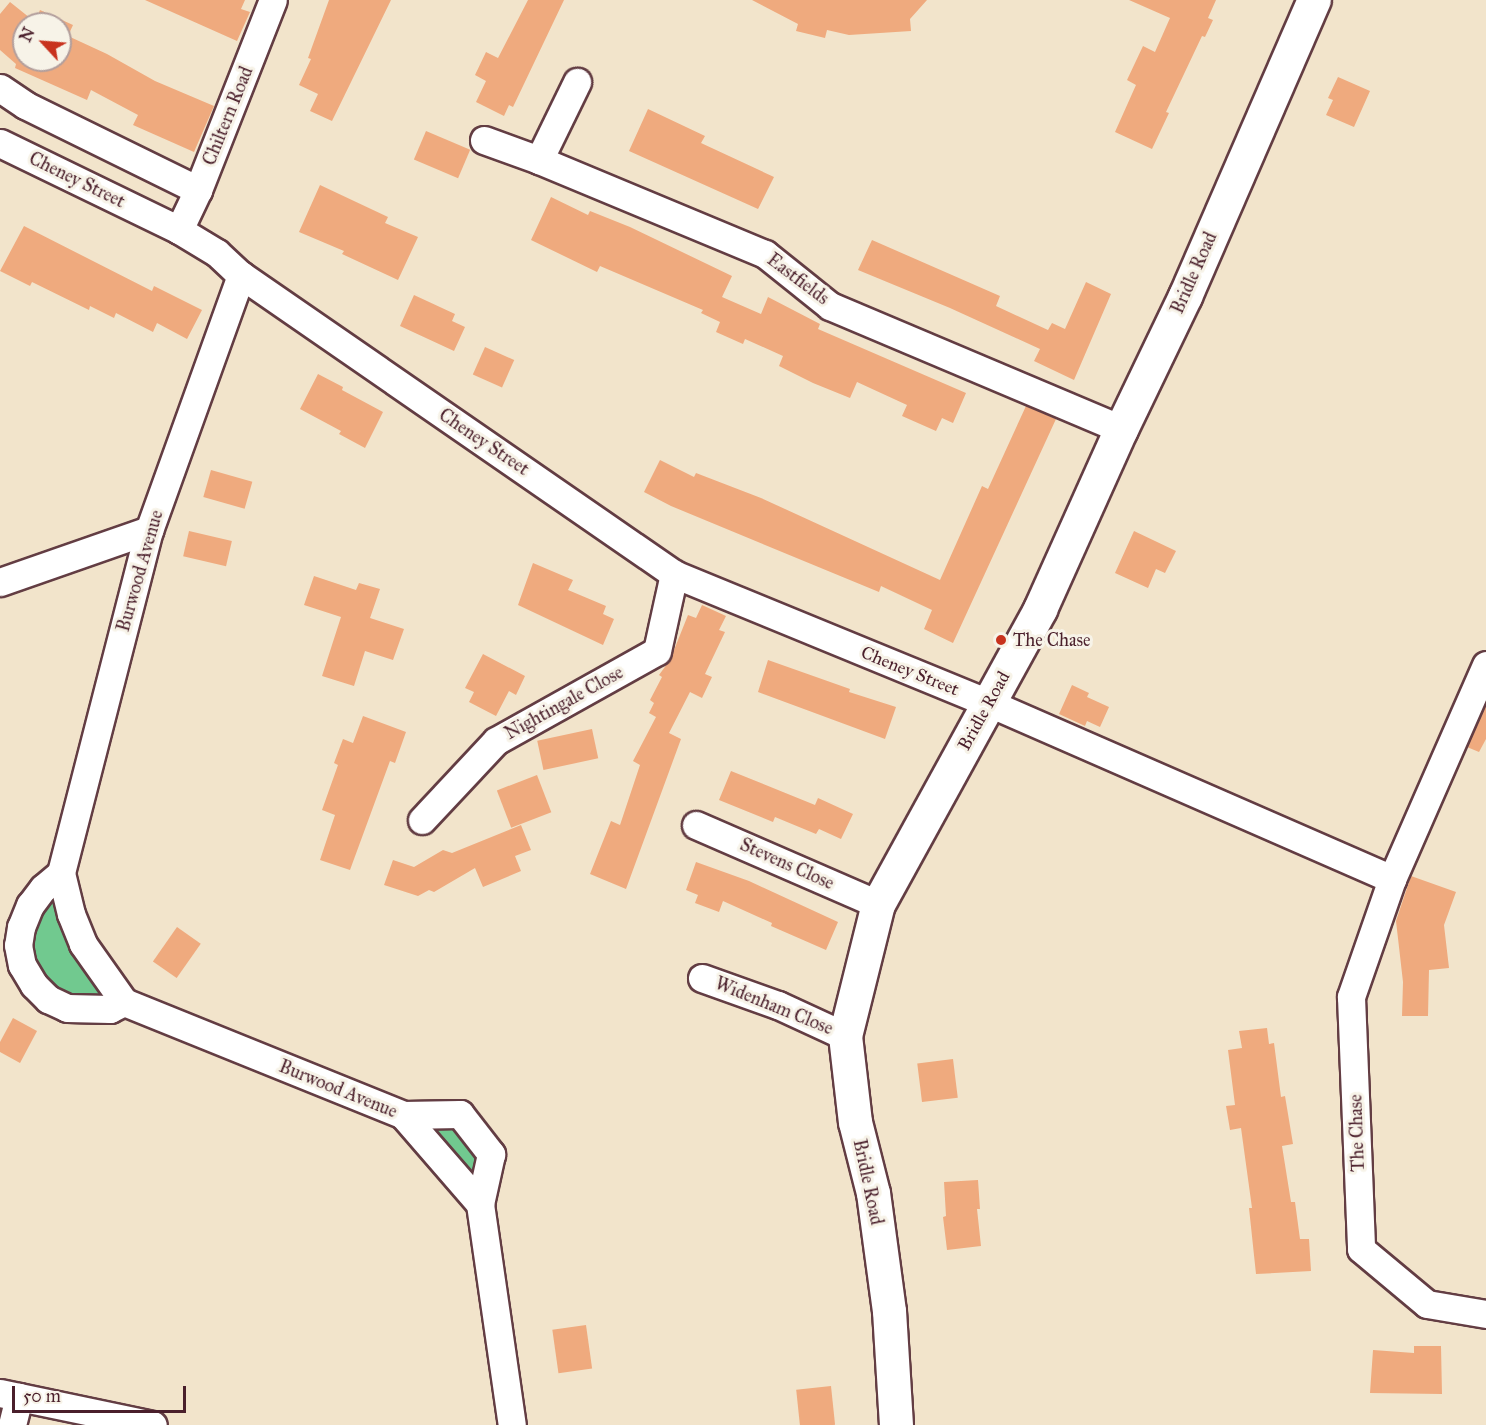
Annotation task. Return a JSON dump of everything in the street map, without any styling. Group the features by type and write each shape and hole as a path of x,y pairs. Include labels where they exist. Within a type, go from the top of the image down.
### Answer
{"street":[{"name":"Chiltern Road","path":"179,230 198,190 273,0"},
{"name":"Bridle Road","path":"896,1425 890,1311 873,1193 855,1122 846,1036 878,904 1040,609 1121,429 1185,296 1314,0"},
{"path":"539,160 577,82"},
{"path":"0,88 25,105 198,190"},
{"name":"Eastfields","path":"484,140 539,160 765,254 830,306 1121,429"},
{"name":"Cheney Street","path":"0,143 179,230 216,253 241,275 674,574 989,703"},
{"name":"Burwood Avenue","path":"241,275 149,530 61,873 71,914 84,944 124,1002 403,1115 480,1204"},
{"path":"0,582 149,530"},
{"name":"Nightingale Close","path":"422,820 496,741 657,651 674,574"},
{"name":"The Chase","path":"1486,665 1392,879 1351,997 1361,1249 1426,1304 1486,1314"},
{"path":"989,703 1392,879"},
{"name":"Stevens Close","path":"696,825 878,904"},
{"path":"61,873 43,888 30,905 21,927 18,945 22,965 34,985 48,999 67,1008 110,1009 124,1002"},
{"name":"Widenham Close","path":"702,978 778,1005 846,1036"},
{"path":"403,1115 460,1114 491,1155 480,1204 512,1425"},
{"path":"12,1425 9,1395 153,1425"}],"green space":[{"path":"44,901 52,901 57,906 102,992 100,997 61,995 30,963 31,920"},
{"path":"422,1123 455,1125 482,1157 475,1188"}],"building":[{"path":"145,0 245,0 241,9 250,12 237,41"},
{"path":"329,0 391,0 332,121 310,111 318,94 299,85 311,59 308,58"},
{"path":"528,0 564,0 513,107 509,105 504,116 476,102 486,81 475,75 486,52 498,58"},
{"path":"752,0 927,0 910,19 911,31 849,35 827,30 825,38 796,31 798,24"},
{"path":"1129,0 1216,0 1208,18 1213,20 1205,37 1202,36 1166,112 1169,113 1152,149 1115,132 1136,85 1127,80 1143,46 1155,52 1170,18"},
{"path":"10,2 22,12 12,12 12,60 0,50 0,14"},
{"path":"72,38 107,54 155,81 214,106 194,152 133,125 138,115 91,90 87,100 24,72 72,72"},
{"path":"1338,77 1370,91 1354,127 1326,115 1333,100 1328,98"},
{"path":"648,109 705,136 701,143 774,177 758,209 629,151"},
{"path":"426,131 470,150 458,178 414,160"},
{"path":"320,185 388,217 385,223 418,237 398,280 342,254 344,251 299,232"},
{"path":"551,197 588,215 590,211 630,227 732,276 722,297 761,314 768,297 820,324 818,329 966,393 953,423 942,418 936,431 902,416 907,405 857,382 850,398 813,383 779,366 783,356 745,339 743,344 716,332 720,322 701,313 703,310 600,266 597,272 531,240"},
{"path":"24,226 152,291 154,286 202,310 187,339 157,323 153,332 116,313 114,318 90,306 89,310 32,282 30,286 0,271"},
{"path":"872,240 1000,296 996,306 1048,330 1052,323 1065,329 1086,282 1111,294 1074,380 1034,361 1040,349 858,270"},
{"path":"414,295 455,314 452,321 465,327 454,351 400,326"},
{"path":"485,347 514,360 502,387 473,374"},
{"path":"318,374 383,412 365,448 339,434 341,431 300,409"},
{"path":"1026,406 1056,419 953,643 924,629 932,610 881,586 879,592 671,506 644,492 660,460 694,477 696,473 761,498 940,580 982,486 988,489"},
{"path":"211,470 252,482 245,509 203,497"},
{"path":"189,531 232,541 226,566 183,556"},
{"path":"1134,531 1176,551 1165,573 1156,569 1148,588 1115,573"},
{"path":"533,563 573,580 568,590 606,606 603,614 614,619 603,645 518,605"},
{"path":"314,576 356,590 359,583 380,589 370,618 404,629 393,660 365,651 354,686 322,676 341,617 304,605"},
{"path":"702,605 726,616 719,630 725,632 705,674 712,677 702,698 690,692 669,733 681,739 626,889 590,874 611,821 620,825 640,765 633,761 656,717 649,713 654,703 650,700 662,677 659,675 670,660 688,615 696,618"},
{"path":"483,654 525,676 516,695 509,691 496,716 469,702 474,692 465,688"},
{"path":"768,660 850,689 849,692 896,707 885,739 758,692"},
{"path":"1072,685 1089,693 1087,697 1109,707 1100,727 1087,721 1085,726 1059,714"},
{"path":"1486,704 1486,739 1479,752 1467,747"},
{"path":"363,716 406,732 395,763 390,761 350,870 320,860 335,815 322,810 338,765 334,763 343,739 353,743"},
{"path":"592,729 598,758 543,770 537,741"},
{"path":"731,771 815,805 818,798 853,814 841,839 819,829 816,834 775,817 773,822 719,800"},
{"path":"537,775 551,812 511,828 497,790"},
{"path":"521,825 531,850 515,856 521,871 483,887 475,868 434,892 429,890 418,896 384,885 393,860 414,867 443,850 452,853"},
{"path":"696,862 749,881 838,922 826,950 771,926 772,923 723,901 719,912 695,903 698,895 686,890"},
{"path":"1411,876 1456,892 1444,925 1449,968 1429,970 1428,1016 1402,1016 1403,982 1396,921"},
{"path":"177,927 201,944 177,978 153,961"},
{"path":"13,1018 37,1031 20,1063 0,1052 0,1042"},
{"path":"1267,1028 1269,1044 1274,1043 1281,1097 1285,1096 1293,1144 1282,1146 1291,1202 1295,1202 1300,1239 1309,1239 1311,1271 1256,1274 1249,1208 1252,1208 1241,1128 1230,1130 1226,1106 1235,1105 1228,1050 1242,1048 1239,1031"},
{"path":"953,1059 958,1098 922,1102 917,1063"},
{"path":"978,1180 980,1209 977,1209 981,1246 947,1250 943,1217 946,1216 944,1182"},
{"path":"586,1325 592,1369 558,1373 552,1330"},
{"path":"1414,1346 1441,1346 1442,1394 1370,1393 1373,1350 1414,1353"},
{"path":"831,1386 835,1425 800,1425 796,1390"}],"place":[{"name":"The Chase","path":"1001,640"}]}
